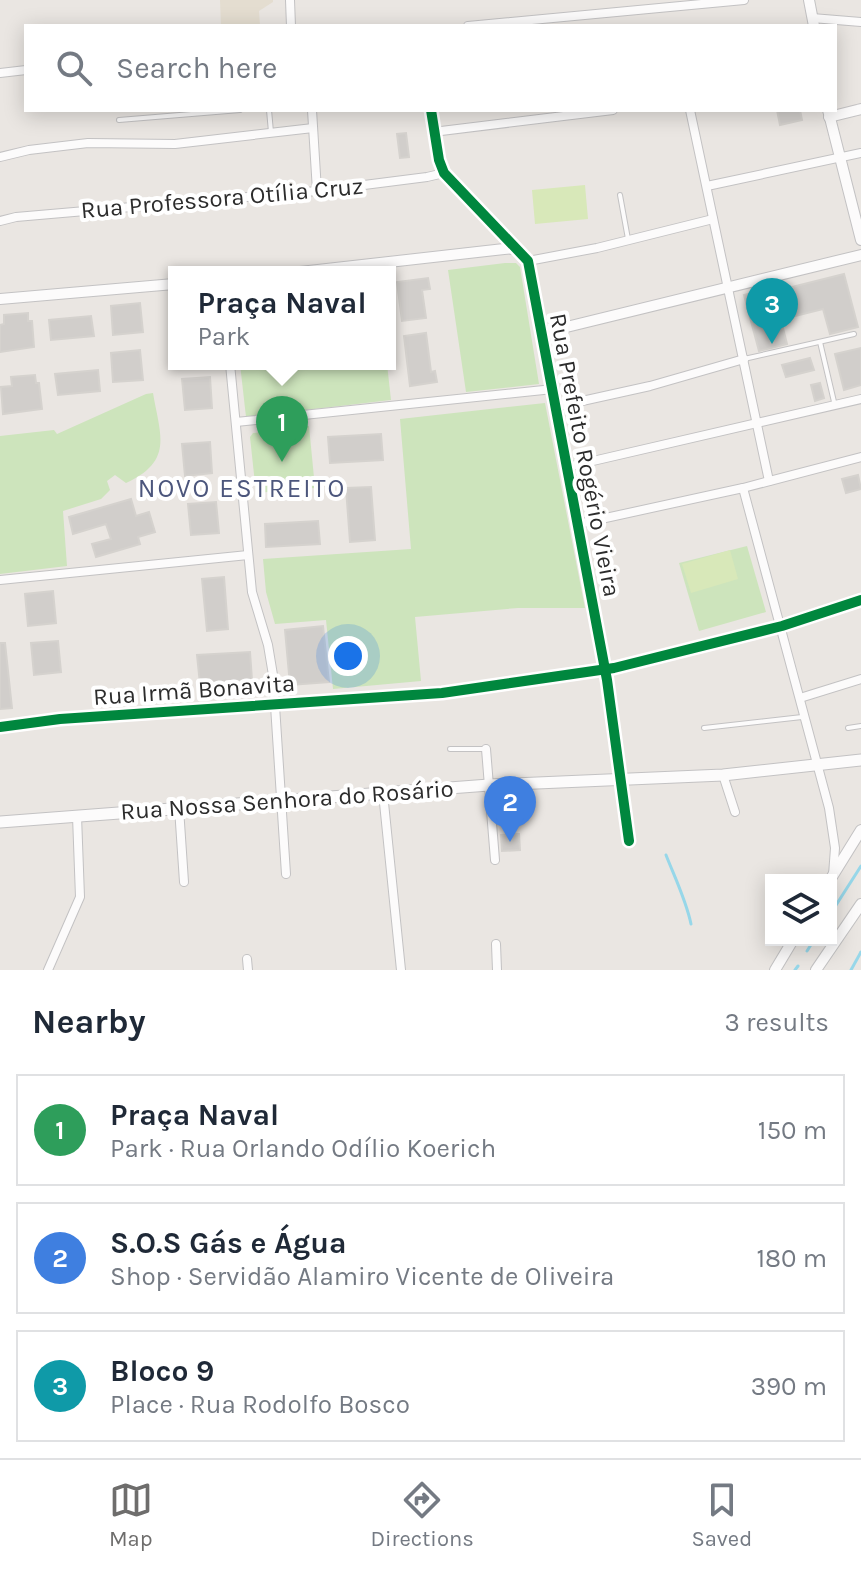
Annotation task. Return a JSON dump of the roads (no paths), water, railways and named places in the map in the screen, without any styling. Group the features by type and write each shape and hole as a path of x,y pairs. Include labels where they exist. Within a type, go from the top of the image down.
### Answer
{"main road":[{"name":"Rua Nossa Senhora do Rosário","path":"0,822 489,785 723,775 861,760"}],"street":[{"path":"290,0 291,24"},
{"path":"515,24 744,0"},
{"path":"809,0 813,22 861,22"},
{"path":"0,73 24,70"},
{"path":"861,109 829,113 839,158 857,212 861,240"},
{"path":"312,112 317,191"},
{"path":"431,112 444,173 528,261 713,219"},
{"path":"523,112 524,121"},
{"path":"433,132 597,112"},
{"path":"690,112 769,481"},
{"path":"0,157 88,143 175,144 313,128"},
{"path":"707,186 861,153"},
{"name":"Rua Professora Otília Cruz","path":"0,221 16,217 317,191 444,173"},
{"path":"354,266 515,248"},
{"path":"542,333 861,255"},
{"name":"Rua Prefeito Rogério Vieira","path":"528,261 604,669 629,841"},
{"path":"0,299 168,285"},
{"path":"555,407 650,386 744,359"},
{"path":"231,370 248,555 255,605 271,660 276,703 286,874"},
{"path":"236,422 553,389"},
{"path":"567,467 861,399"},
{"path":"578,524 743,488 861,457"},
{"path":"743,488 833,828 832,874"},
{"path":"0,580 248,555"},
{"name":"Rua Irmã Bonavita","path":"0,727 60,719 442,693 604,669 782,626 861,600"},
{"path":"800,698 861,679"},
{"path":"486,749 495,860"},
{"path":"723,775 735,812"},
{"path":"383,793 401,970"},
{"path":"179,808 184,882"},
{"path":"48,970 80,897 77,816"},
{"path":"834,874 861,830"},
{"path":"816,970 861,904"},
{"path":"496,944 497,970"},
{"path":"775,970 789,946"},
{"path":"247,959 248,970"}],"lane":[{"path":"119,120 216,112"},
{"path":"269,112 271,132"},
{"path":"620,195 628,239"},
{"path":"744,359 854,334"},
{"path":"820,342 835,406"},
{"path":"704,728 804,717"},
{"path":"848,728 861,726"},
{"path":"450,749 486,749"}],"waterway":[{"path":"666,855 691,924"},
{"path":"837,904 861,866"},
{"path":"807,951 810,946"},
{"path":"851,970 861,952"},
{"path":"795,970 798,966"}],"place":[{"name":"Bloco 9","path":"772,344"},
{"name":"Praça Naval","path":"282,462"},
{"name":"S.O.S Gás e Água","path":"510,842"}],"district":[{"name":"NOVO ESTREITO","path":"242,488"}]}
